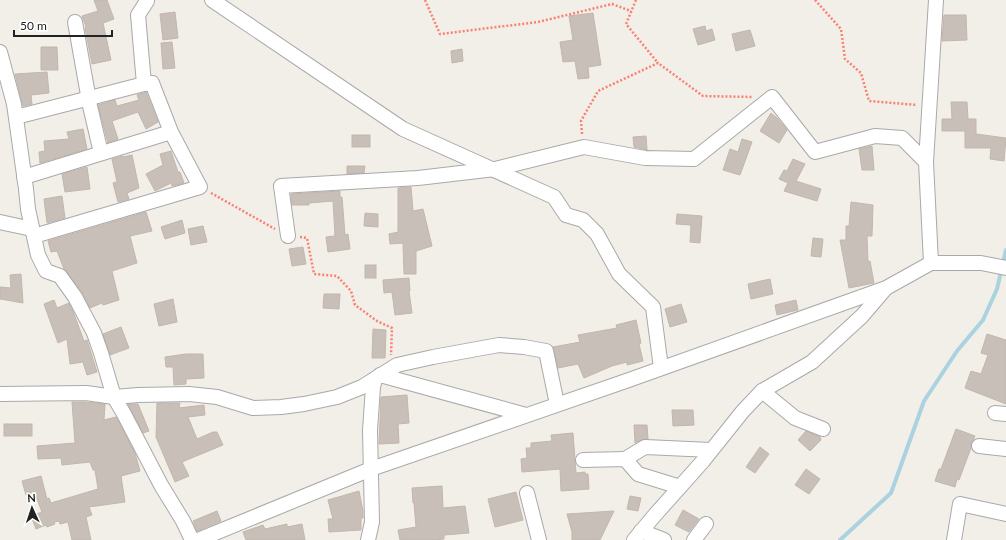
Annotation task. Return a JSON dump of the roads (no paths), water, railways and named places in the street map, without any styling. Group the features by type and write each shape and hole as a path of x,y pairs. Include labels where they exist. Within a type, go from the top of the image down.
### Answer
{"street":[{"path":"144,84 138,15 148,0"},
{"path":"212,0 403,129 554,196 566,215 582,220 597,234 618,274 653,307 662,368"},
{"path":"931,263 926,162 936,0"},
{"path":"75,22 89,98 102,153"},
{"path":"0,52 14,104 28,209 38,255 46,271 60,276 75,297 94,333 102,353 114,397 192,540"},
{"path":"0,222 33,232 200,187 171,132 152,83 16,117"},
{"path":"288,236 281,186 418,178 495,169 584,147 645,158 694,159 772,97 815,152 875,136 902,138 926,162"},
{"path":"24,176 171,132"},
{"path":"198,540 371,470 886,288 931,263 981,263 1006,268"},
{"path":"637,536 743,411 762,391 812,362 862,316 886,288"},
{"path":"0,394 86,393 114,397 189,394 217,397 253,408 281,407 337,397 362,387 397,365 433,356 499,345 546,350 557,404"},
{"path":"381,374 526,415"},
{"path":"368,540 372,522 370,430 373,387 381,374"},
{"path":"762,391 795,418 823,429"},
{"path":"979,446 1006,449"},
{"path":"582,460 625,459 645,447 711,450"},
{"path":"625,459 638,474 680,487"},
{"path":"527,493 539,540"},
{"path":"954,540 960,504 1006,514"},
{"path":"694,540 706,524"},
{"path":"637,536 664,540"}],"waterway":[{"path":"840,540 891,493 924,401 957,351 983,320 997,289 1006,250"}]}
